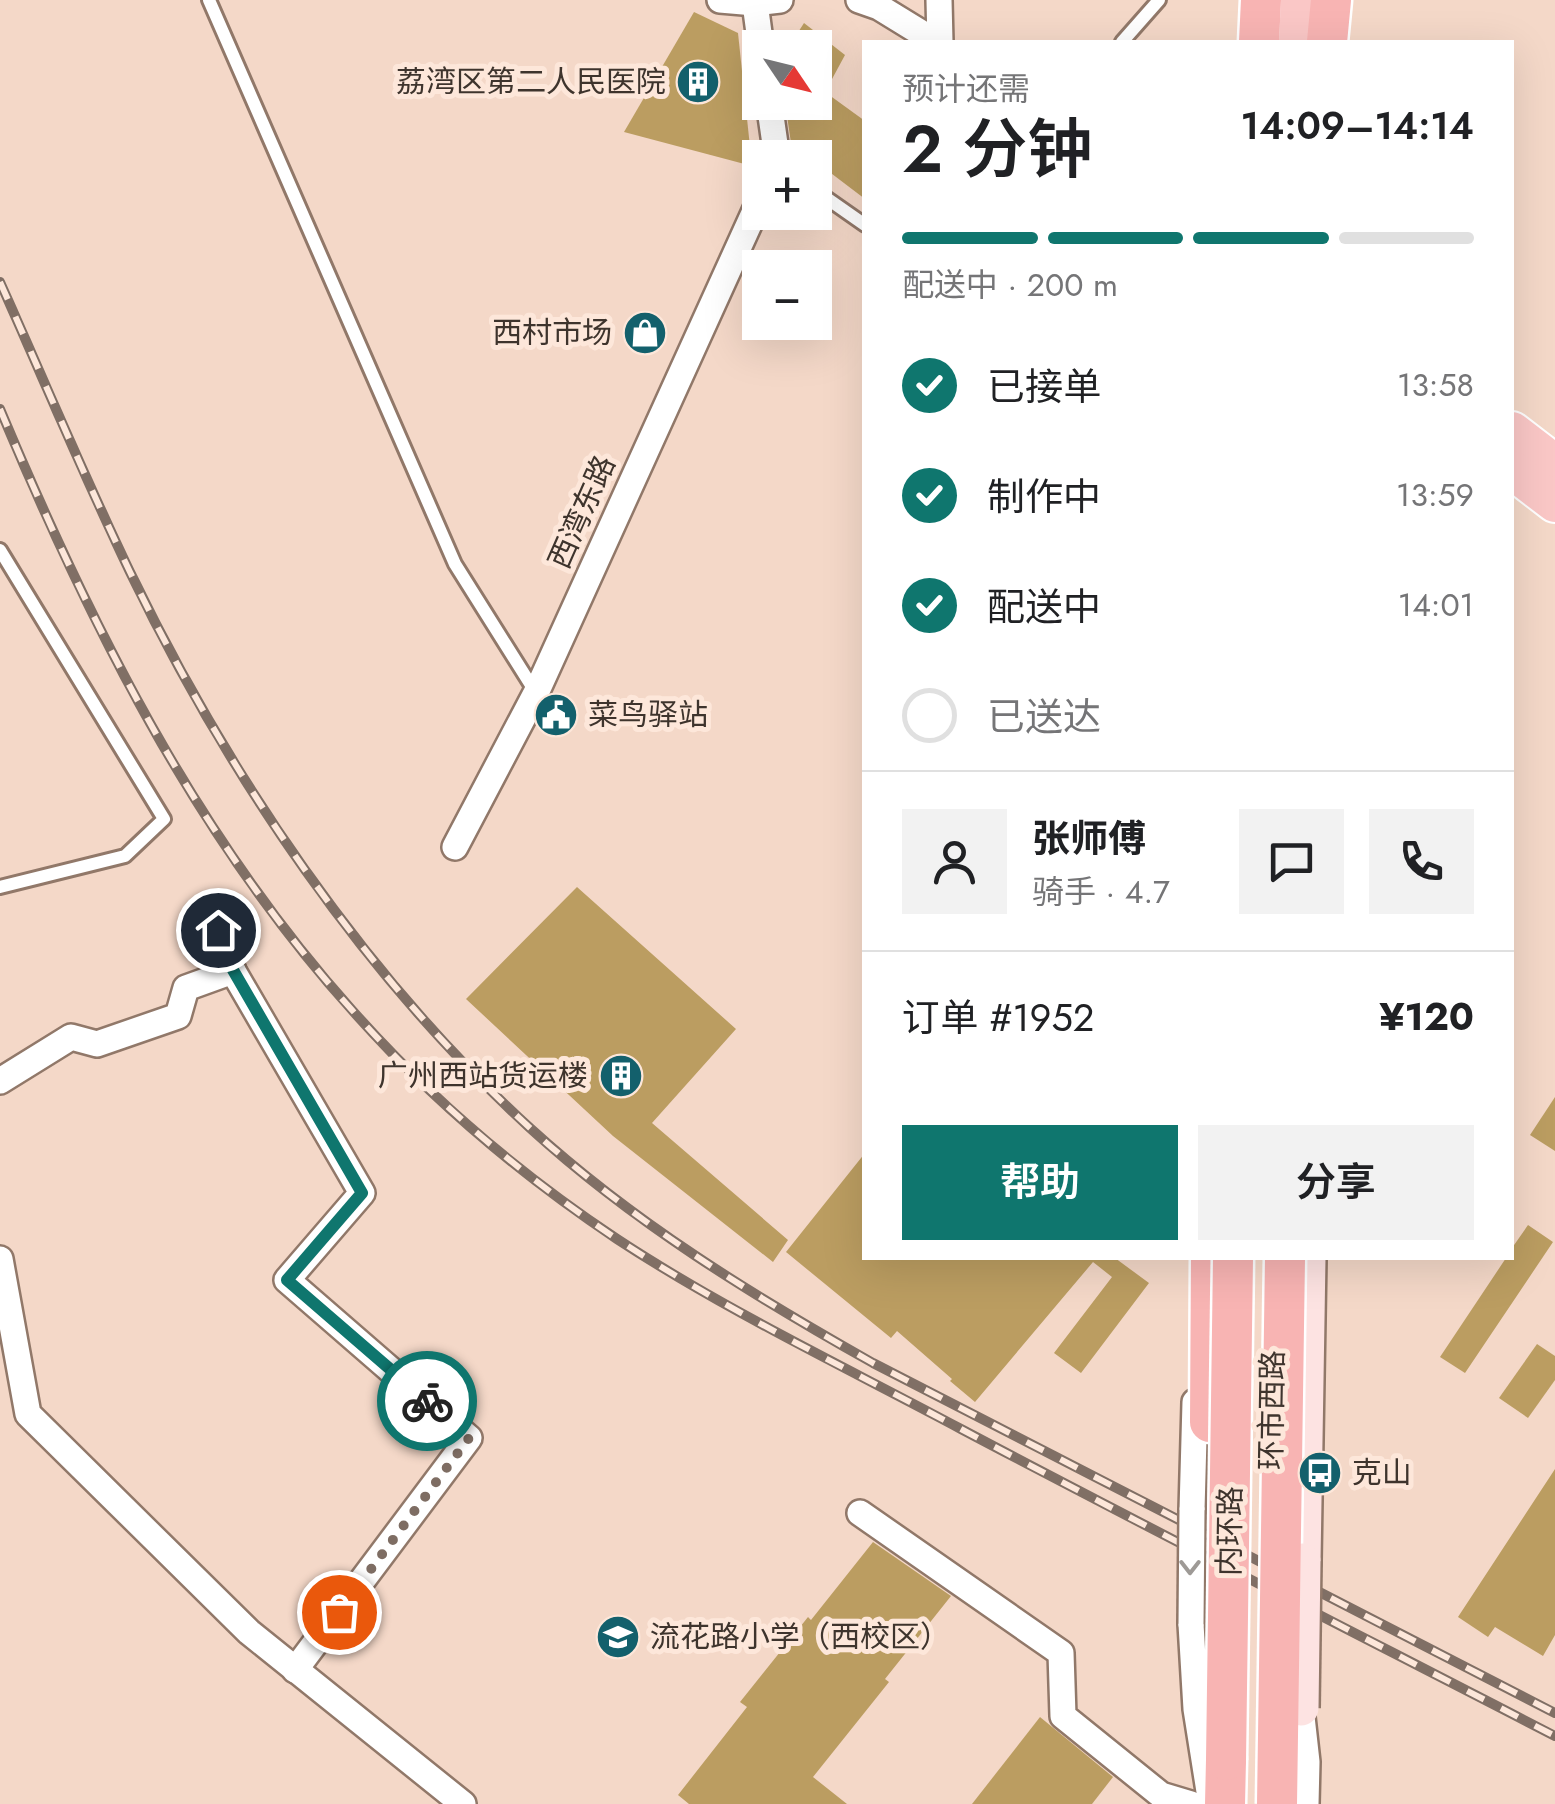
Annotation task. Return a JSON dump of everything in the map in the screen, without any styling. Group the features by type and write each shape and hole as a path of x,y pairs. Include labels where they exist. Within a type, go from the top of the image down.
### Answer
{"highway":[{"path":"1262,40 1304,9 1328,40"},
{"path":"1210,1422 1211,1260"},
{"name":"内环路","path":"1225,1804 1233,1260"},
{"name":"内环路","path":"1277,1804 1285,1260"}],"main road":[{"path":"1241,40 1243,0"},
{"path":"1280,40 1304,9"},
{"path":"1514,433 1555,464"},
{"path":"1514,472 1555,503"},
{"path":"1222,1260 1244,1667 1243,1804"},
{"name":"环市西路","path":"1238,1535 1250,1260"},
{"name":"环市西路","path":"1238,1535 1287,1492 1273,1260"},
{"path":"1287,1492 1308,1260"},
{"path":"1210,1422 1238,1535 1300,1708 1292,1804"},
{"path":"1238,1535 1231,1599 1266,1804"},
{"path":"1212,1804 1244,1667"},
{"path":"1277,1804 1296,1750"}],"street":[{"path":"720,0 767,2 763,30"},
{"path":"859,0 879,7 935,40"},
{"path":"938,40 939,0"},
{"name":"西湾东路","path":"456,847 536,693 746,230"},
{"path":"218,930 233,970 362,1193 287,1280 469,1438 296,1670"},
{"path":"0,1081 70,1037 97,1044 178,1016 186,988 233,970"},
{"path":"0,1259 28,1414 248,1632 463,1804"},
{"path":"1196,1260 1238,1535 1191,1624 1196,1709 1212,1804"},
{"path":"860,1513 1061,1653 1063,1716 1161,1795 1191,1804"},
{"path":"1300,1708 1307,1762 1306,1804"}],"lane":[{"path":"209,0 455,564 536,693"},
{"path":"1124,40 1159,0"},
{"path":"832,202 862,224"},
{"path":"0,550 164,820 125,856 0,886"}],"building":[{"name":"荔湾区第二人民医院","path":"694,12 738,33 742,120 747,120 749,140 742,140 742,163 624,132"},
{"path":"832,45 845,55 832,79"},
{"path":"832,97 862,119 862,197 832,174 832,140 791,140 788,120 832,120"},
{"name":"广州西站货运楼","path":"577,887 736,1029 652,1123 788,1240 773,1262 613,1136 466,999"},
{"path":"1555,1097 1555,1151 1530,1135"},
{"path":"862,1157 862,1260 1118,1260 1149,1283 1081,1373 1054,1353 1112,1277 1093,1262 975,1402 897,1331 891,1338 786,1252"},
{"path":"1528,1225 1553,1242 1465,1373 1440,1357 1505,1260 1514,1260 1514,1245"},
{"path":"1537,1344 1555,1356 1555,1380 1528,1418 1499,1398"},
{"path":"1555,1469 1555,1635 1543,1656 1495,1627 1488,1637 1458,1617"},
{"path":"873,1542 951,1596 813,1777 847,1804 689,1804 678,1795 747,1707 740,1702"},
{"path":"1040,1717 1113,1777 1092,1804 972,1804"}],"railway":[{"path":"0,282 130,572 210,723 256,797 304,869 411,1006 530,1128 652,1226 738,1284 873,1363 1555,1713"},
{"path":"0,409 110,648 195,800 295,943 382,1042 477,1133 617,1239 743,1314 1555,1736"}],"way so far":[{"path":"339,1612 469,1438 427,1401"}],"place":[{"name":"荔湾区第二人民医院","path":"698,82"},
{"name":"西村市场","path":"645,333"},
{"name":"菜鸟驿站","path":"556,715"},
{"name":"广州西站货运楼","path":"621,1076"},
{"name":"克山","path":"1320,1473"},
{"name":"流花路小学（西校区）","path":"618,1637"}],"route":[{"path":"218,930 233,970 362,1193 287,1280 427,1401"}]}
